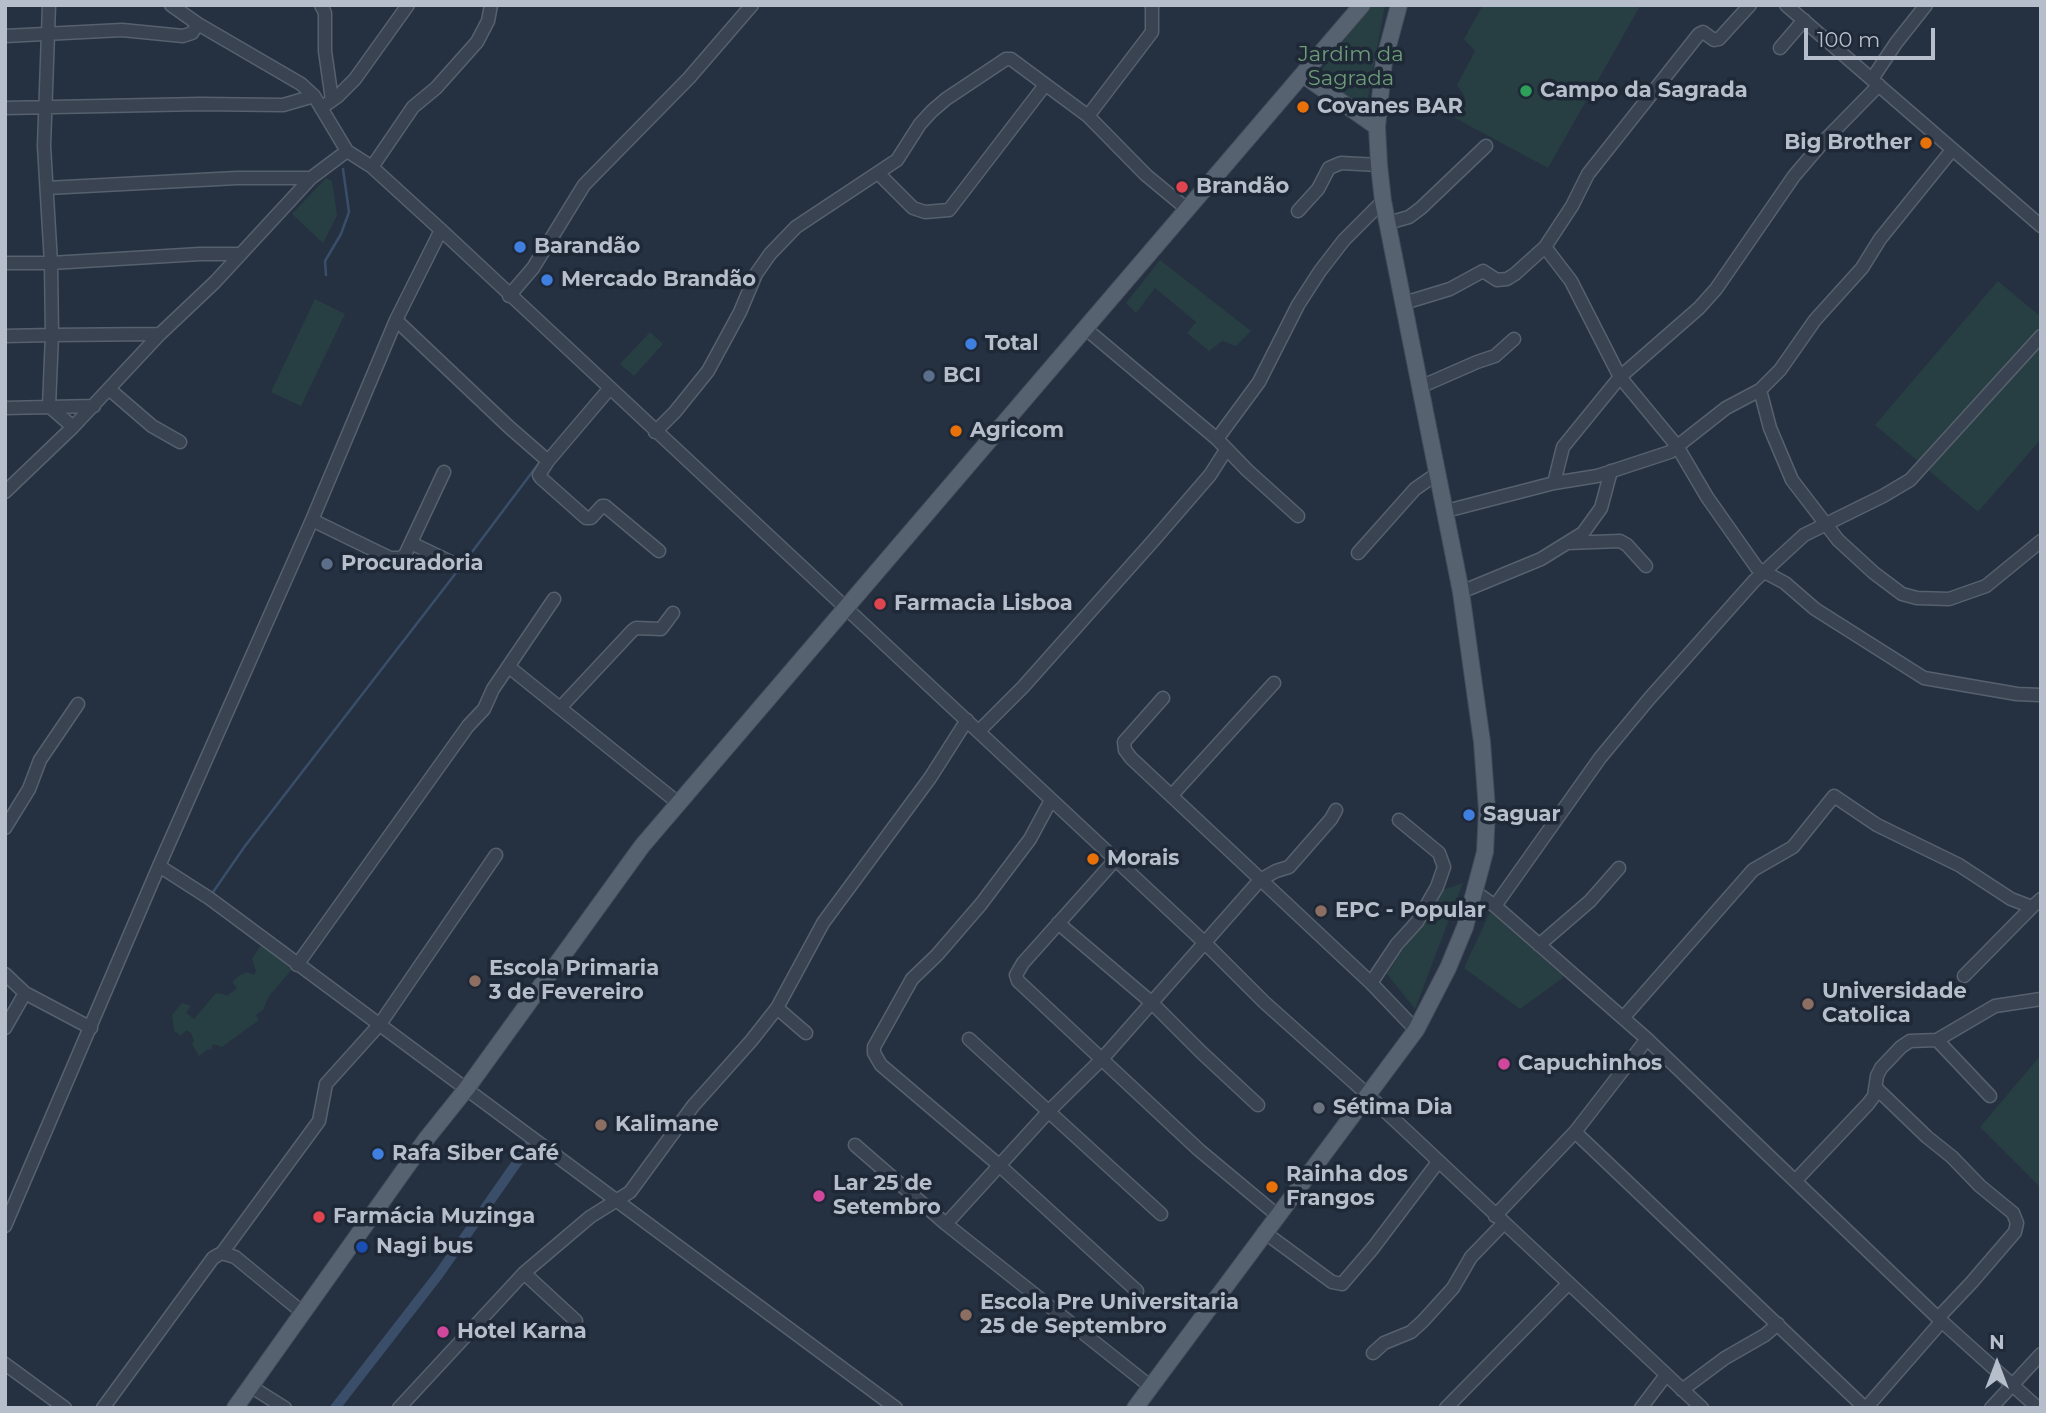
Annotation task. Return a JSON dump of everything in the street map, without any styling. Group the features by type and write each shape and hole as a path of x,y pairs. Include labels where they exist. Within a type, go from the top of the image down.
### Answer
{"main road":[{"path":"235,1408 427,1138 467,1088 562,953 677,802 1362,5"},
{"path":"1135,1408 1416,1030 1448,968 1465,927 1485,852 1487,810 1482,742 1461,593 1378,165 1377,127 1384,61 1399,5"},
{"path":"1303,75 1377,127"}],"street":[{"path":"48,5 44,145 51,263 49,406"},
{"path":"172,5 196,28 292,78 307,98"},
{"path":"326,104 355,79 408,5"},
{"path":"372,167 413,107 436,88 477,41 488,21 491,5"},
{"path":"509,296 533,268 584,185 689,78 752,5"},
{"path":"1088,116 1152,32 1152,5"},
{"path":"1404,303 1450,289 1483,271 1497,280 1511,278 1545,247 1572,206 1588,174 1699,33 1714,40 1719,39 1750,5"},
{"path":"1786,5 2041,226"},
{"path":"1554,483 1563,447 1620,377 1699,308 1716,289 1794,176 1876,82 1896,43 1926,5"},
{"path":"326,8 326,104 347,151 372,167 441,230 979,731 1264,1002 1368,1095 1702,1408"},
{"path":"1780,48 1804,20"},
{"path":"5,36 122,30 176,36 196,28"},
{"path":"655,432 708,371 757,274 770,254 796,227 897,160 920,124 939,105 1006,59 1011,59 1088,116 1146,175 1187,209"},
{"path":"879,174 914,208 925,212 949,210 1045,85"},
{"path":"5,108 283,105 307,98 326,104"},
{"path":"1388,223 1409,217 1421,208 1486,146"},
{"path":"1446,511 1554,483 1597,476 1670,452 1726,408 1760,390 1780,370 1815,320 1862,268 1880,239 1952,150"},
{"path":"5,492 12,480 73,427 160,334 215,282 311,177 347,151"},
{"path":"1298,211 1318,189 1329,168 1341,163 1378,165"},
{"path":"47,188 311,177"},
{"path":"1217,439 1259,382 1298,305 1320,271 1343,240 1383,201"},
{"path":"5,1226 159,866 312,520 396,320 441,230"},
{"path":"1545,247 1571,281 1620,377 1677,446 1695,479 1749,560 1785,583 1815,609 1924,678 2017,694 2040,695"},
{"path":"5,263 240,254"},
{"path":"396,320 548,461"},
{"path":"1086,329 1217,439 1298,516"},
{"path":"5,336 160,334"},
{"path":"1495,905 1600,758 1649,699 1764,572 1804,535 1910,480 2041,336"},
{"path":"1420,387 1495,356 1514,339"},
{"path":"610,388 548,461 539,476 586,518 591,518 605,506 659,551"},
{"path":"109,389 152,426 180,442"},
{"path":"1760,390 1770,428 1792,480 1838,540 1902,594 1917,598 1950,599 1986,586 2041,541"},
{"path":"49,406 73,427"},
{"path":"5,408 94,406"},
{"path":"979,731 1023,687 1153,541 1210,475 1226,450"},
{"path":"1461,593 1541,559 1589,527 1601,508 1611,471"},
{"path":"312,520 390,558 400,558 405,555 444,472"},
{"path":"1358,553 1415,489 1438,472"},
{"path":"1567,543 1620,541 1646,566"},
{"path":"411,543 459,566"},
{"path":"297,965 468,726 484,709 493,689 554,600"},
{"path":"560,708 632,631 636,628 661,629 673,613"},
{"path":"509,667 677,802"},
{"path":"1172,795 1274,683"},
{"path":"1163,698 1127,738 1123,746 1131,758 1371,984 1416,1030"},
{"path":"5,828 29,789 40,760 78,704"},
{"path":"399,1408 524,1273 590,1217 630,1192 693,1105 778,1008 823,923 935,771 967,720"},
{"path":"1623,1017 1753,870 1793,847 1834,796 1877,825 1959,865 2005,895 2036,903"},
{"path":"1051,800 1030,839 981,904 937,955 912,979 874,1047 874,1053 881,1065 1000,1166 1137,1291"},
{"path":"946,1224 1049,1111 1102,1059 1260,880 1289,867 1336,810"},
{"path":"1371,984 1397,944 1417,922 1437,887 1444,867 1439,853 1399,820"},
{"path":"103,1408 213,1258 222,1253 319,1121 326,1084 380,1024 496,855"},
{"path":"1115,860 1023,962 1016,975 1018,981 1199,1150 1278,1215"},
{"path":"159,866 209,898 896,1408"},
{"path":"1539,945 1590,901 1619,868"},
{"path":"1475,892 1495,905 1623,1017 1940,1319 2038,1408"},
{"path":"1964,976 2036,903"},
{"path":"1058,923 1152,1002 1258,1105"},
{"path":"5,974 25,993 91,1028"},
{"path":"5,1028 25,993"},
{"path":"1795,1181 1868,1104 1874,1096 1881,1068 1901,1047 1910,1041 1937,1040 1995,1006 2041,999"},
{"path":"778,1008 806,1033"},
{"path":"969,1039 1161,1214"},
{"path":"1373,1353 1384,1343 1411,1332 1453,1288 1471,1257 1575,1132 1647,1039"},
{"path":"1937,1040 1990,1096"},
{"path":"1575,1132 1866,1408 2015,1232 2017,1223 2013,1213 1980,1186 1961,1165 1876,1088"},
{"path":"855,1145 946,1224 1151,1387"},
{"path":"1264,1232 1332,1282 1342,1284 1438,1162"},
{"path":"222,1253 235,1257 302,1312"},
{"path":"524,1273 576,1321"},
{"path":"1446,1408 1569,1283"},
{"path":"1682,1390 1778,1324"},
{"path":"1991,1408 2041,1354"},
{"path":"5,1364 59,1406"},
{"path":"1641,1408 1666,1375"},
{"path":"250,1386 285,1408"}],"green space":[{"name":"Jardim da Sagrada","path":"1371,5 1385,5 1365,113 1320,72"},
{"name":"Campo da Sagrada","path":"1483,5 1640,6 1548,168 1455,118 1465,97 1457,85 1475,51 1464,39"},
{"path":"326,178 332,181 337,215 323,243 292,214"},
{"path":"1160,260 1251,331 1236,346 1222,341 1209,351 1187,333 1196,322 1155,288 1136,313 1126,303"},
{"path":"1998,281 2041,317 2041,439 1978,512 1875,425"},
{"path":"315,299 345,314 301,406 271,392"},
{"path":"650,332 663,344 634,376 620,364"},
{"path":"1463,883 1415,1009 1387,974 1440,891"},
{"path":"1490,912 1564,977 1520,1009 1464,968"},
{"path":"261,945 294,967 269,996 263,1010 256,1015 259,1020 222,1047 213,1044 211,1050 208,1049 199,1056 192,1044 194,1041 191,1033 186,1030 181,1036 174,1031 172,1015 182,1003 191,1006 186,1013 194,1019 216,993 228,995 237,988 232,982 240,975 247,972 254,975 256,971 252,959"},
{"path":"2041,1055 2041,1188 1980,1127"}],"waterway":[{"path":"326,275 325,261 341,234 349,212 343,169"},
{"path":"463,564 539,463"},
{"path":"211,895 245,846 459,569"},
{"path":"335,1408 439,1274 534,1138"}],"place":[{"name":"Campo da Sagrada","path":"1526,91"},
{"name":"Covanes BAR","path":"1303,107"},
{"name":"Big Brother","path":"1926,143"},
{"name":"Brandão","path":"1182,187"},
{"name":"Barandão","path":"520,247"},
{"name":"Mercado Brandão","path":"547,280"},
{"name":"Total","path":"971,344"},
{"name":"BCI","path":"929,376"},
{"name":"Agricom","path":"956,431"},
{"name":"Procuradoria","path":"327,564"},
{"name":"Farmacia Lisboa","path":"880,604"},
{"name":"Saguar","path":"1469,815"},
{"name":"Morais","path":"1093,859"},
{"name":"EPC - Popular","path":"1321,911"},
{"name":"Escola Primaria 3 de Fevereiro","path":"475,981"},
{"name":"Universidade Catolica","path":"1808,1004"},
{"name":"Capuchinhos","path":"1504,1064"},
{"name":"Sétima Dia","path":"1319,1108"},
{"name":"Kalimane","path":"601,1125"},
{"name":"Rafa Siber Café","path":"378,1154"},
{"name":"Rainha dos Frangos","path":"1272,1187"},
{"name":"Lar 25 de Setembro","path":"819,1196"},
{"name":"Farmácia Muzinga","path":"319,1217"},
{"name":"Nagi bus","path":"362,1247"},
{"name":"Escola Pre Universitaria 25 de Septembro","path":"966,1315"},
{"name":"Hotel Karna","path":"443,1332"}]}
